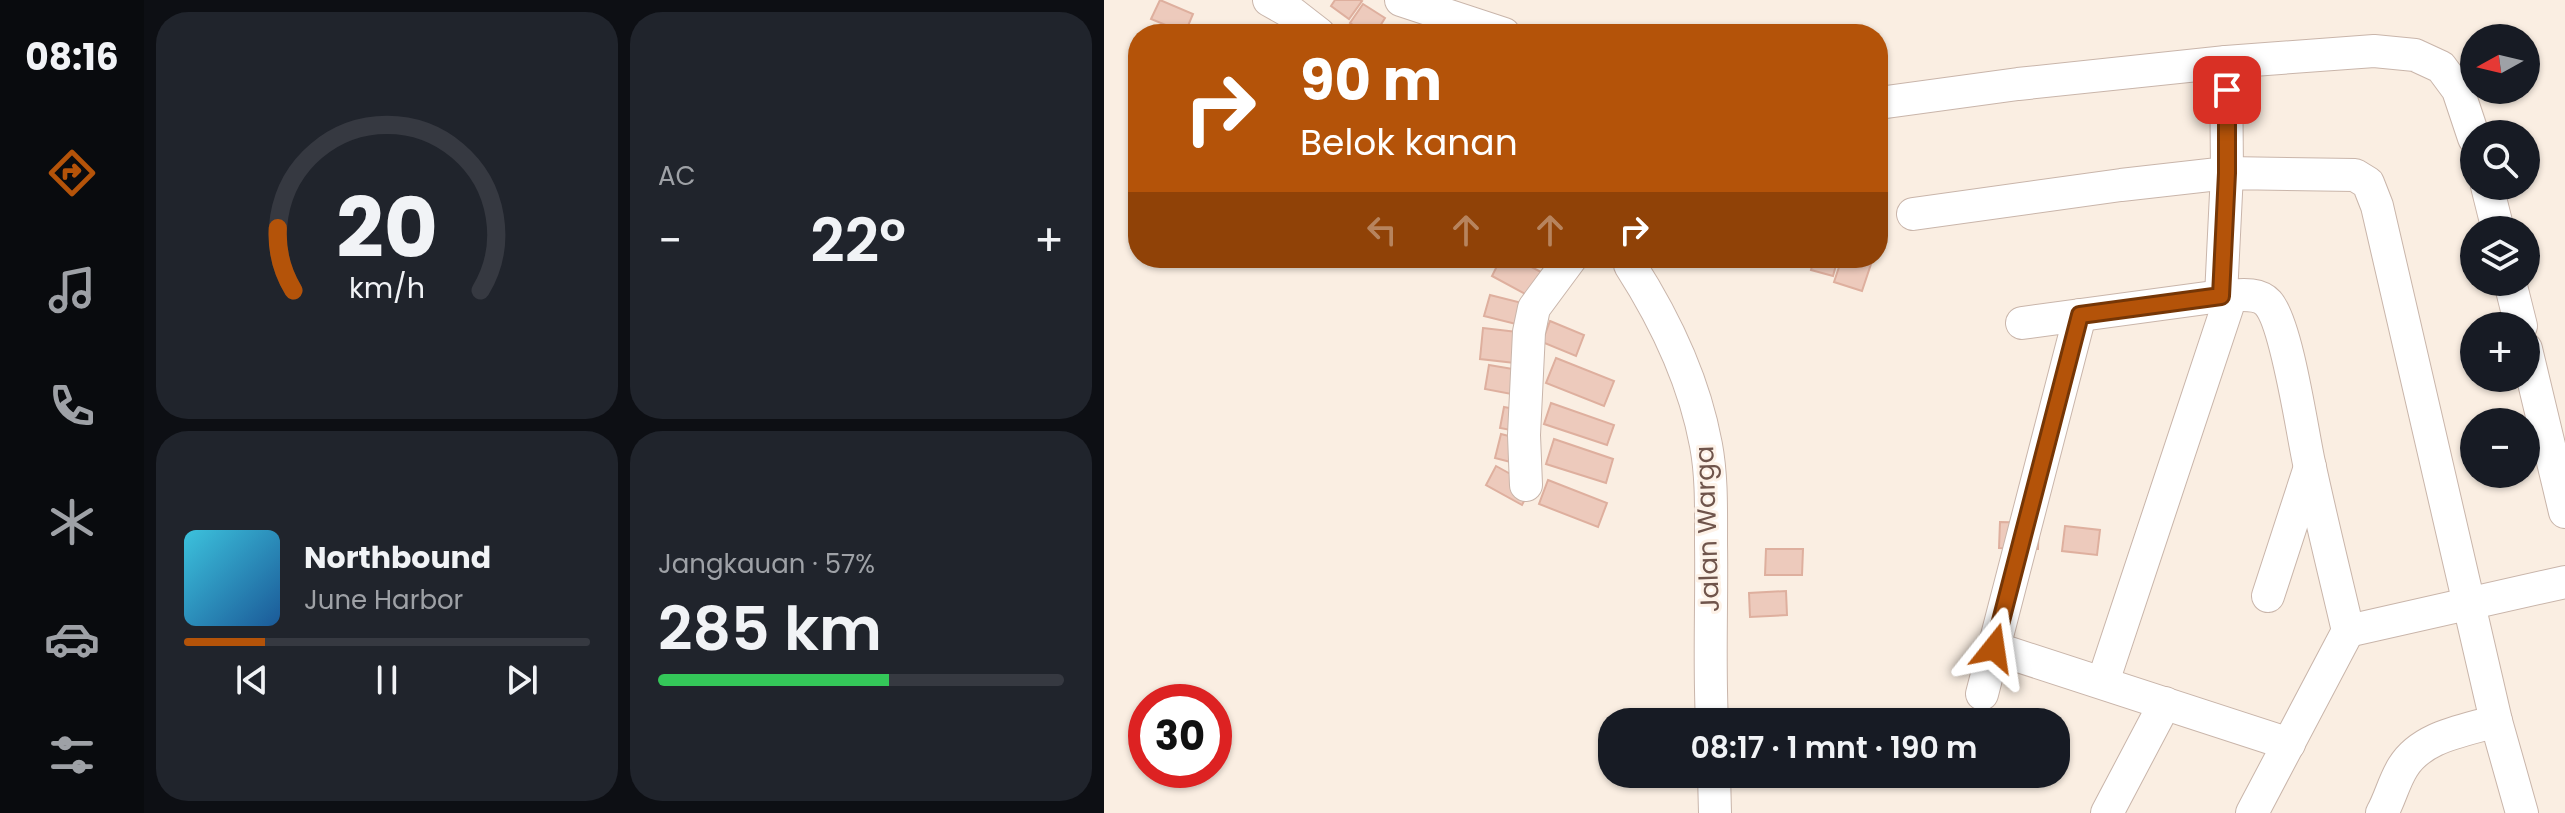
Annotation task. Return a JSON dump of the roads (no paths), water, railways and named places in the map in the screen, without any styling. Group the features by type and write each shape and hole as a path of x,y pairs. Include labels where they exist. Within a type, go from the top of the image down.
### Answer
{"street":[{"path":"1269,0 1306,24"},
{"path":"1401,0 1474,24"},
{"path":"1888,102 2018,84 2226,62 2374,51 2415,55 2441,67 2458,90 2468,120"},
{"path":"2103,682 2226,296 2226,62"},
{"path":"1913,214 2227,173 2355,175 2368,183 2377,206 2496,721 2522,813"},
{"path":"1526,485 1524,435 1529,332 1534,308 1564,268"},
{"name":"Jalan Warga","path":"1634,268 1683,362 1698,406 1707,448 1711,506 1711,708"},
{"path":"2022,323 2250,295 2267,301 2275,313 2283,337 2348,631 2252,813"},
{"path":"1982,694 2080,315"},
{"path":"2536,392 2565,512"},
{"path":"2268,596 2310,467"},
{"path":"2348,631 2565,582"},
{"path":"1994,648 2289,744"},
{"path":"2107,813 2165,703"},
{"path":"2391,807 2403,767 2424,746 2442,737 2496,721"},
{"path":"1714,788 1715,813"}]}
